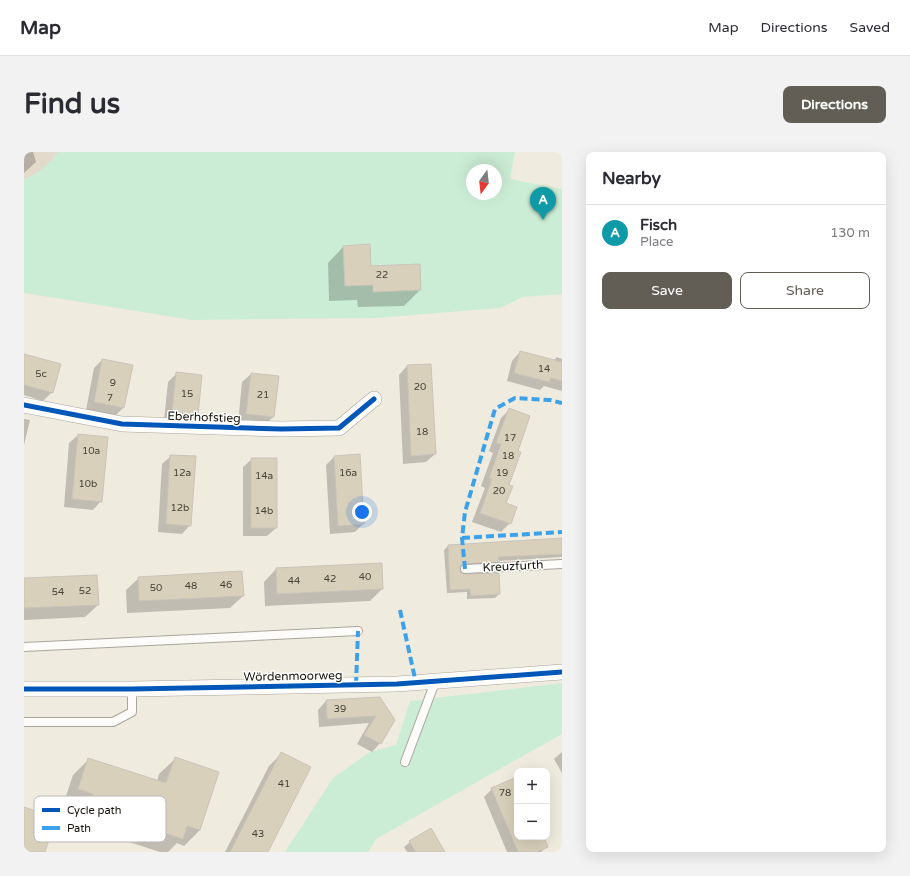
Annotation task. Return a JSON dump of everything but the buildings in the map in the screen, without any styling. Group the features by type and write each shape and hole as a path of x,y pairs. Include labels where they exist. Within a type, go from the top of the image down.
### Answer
{"street":[{"name":"Eberhofstieg","path":"24,405 122,424 281,429 339,428 374,399"},
{"name":"Wördenmoorweg","path":"24,689 132,689 356,685 435,682 562,672"}],"lane":[{"name":"Kreuzfurth","path":"465,569 562,564"},
{"path":"24,647 358,631"},
{"path":"405,762 435,682"},
{"path":"24,722 113,722 132,712 132,689"}],"shaded area":[{"path":"24,152 90,152 24,179"}],"green space":[{"path":"58,152 515,152 510,179 562,189 562,294 523,297 500,308 376,318 192,320 24,293 24,179 39,172"},
{"path":"562,683 562,734 376,839 368,852 285,852 333,778 370,752 396,745 410,701"}],"marked path":[{"path":"465,569 462,538 465,512 495,409 515,398 550,400 562,403"},
{"path":"462,538 562,532"},
{"path":"400,610 416,683"},
{"path":"356,685 358,631"}],"cycle path":[{"path":"24,405 122,424 281,429 339,428 374,399"},
{"path":"24,689 132,689 397,684 562,672"}],"place":[{"name":"Fisch","path":"543,220"}]}
